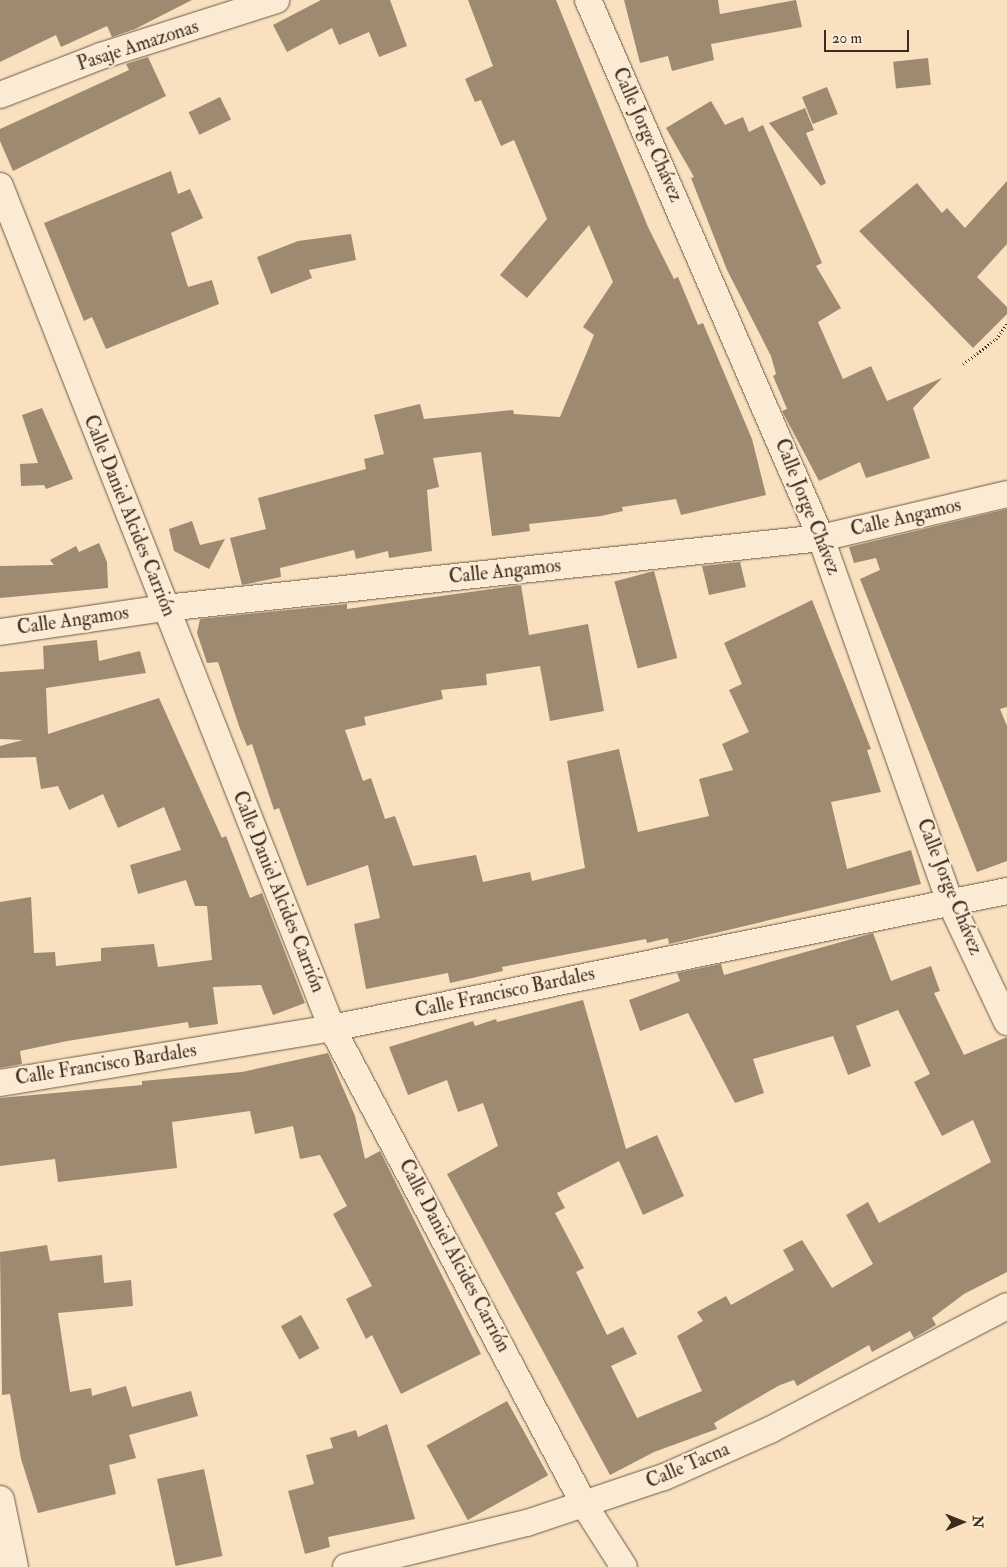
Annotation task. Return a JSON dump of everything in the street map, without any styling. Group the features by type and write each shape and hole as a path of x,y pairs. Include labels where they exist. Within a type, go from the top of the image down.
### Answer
{"street":[{"name":"Pasaje Amazonas","path":"0,95 101,56 276,0"},
{"name":"Calle Jorge Chávez","path":"588,0 821,538 950,902 1007,1022"},
{"name":"Calle Daniel Alcides Carrión","path":"0,186 332,1028 585,1506 624,1567"},
{"name":"Calle Angamos","path":"0,632 165,608 821,538 1007,494"},
{"name":"Calle Francisco Bardales","path":"0,1083 332,1028 1007,892"},
{"name":"Calle Tacna","path":"346,1567 439,1548 585,1506 770,1430 1007,1306"},
{"path":"0,1500 14,1567"}],"path":[{"path":"963,364 996,339 1007,324"}],"building":[{"path":"0,0 192,0 135,29 112,37 107,26 61,47 56,35 0,62"},
{"path":"321,0 390,0 407,46 379,57 369,32 339,45 332,28 287,52 273,25"},
{"path":"468,0 556,0 648,227 674,279 678,277 698,325 703,323 752,439 766,495 681,515 676,499 622,507 623,511 601,516 529,524 530,531 492,536 481,452 433,458 439,487 427,490 432,551 389,558 388,551 356,559 354,550 280,568 281,577 242,585 230,538 266,529 258,498 366,469 364,459 384,454 374,415 420,404 424,419 513,410 514,414 560,417 594,335 583,327 613,282 589,225 527,298 500,275 547,219 514,140 501,146 481,100 475,102 465,79 493,66"},
{"path":"624,0 718,0 720,14 796,0 802,27 711,44 714,60 672,71 668,56 640,63"},
{"path":"148,57 166,96 13,171 0,141 0,129 129,70 126,64"},
{"path":"928,58 931,85 896,89 893,62"},
{"path":"827,87 838,114 813,124 802,97"},
{"path":"220,97 231,119 200,135 189,112"},
{"path":"711,101 725,125 743,117 749,132 763,125 822,263 816,266 841,308 818,322 843,379 871,366 887,401 942,378 913,408 930,458 866,478 860,462 819,481 782,411 787,409 773,376 776,374 771,356 727,270 691,178 694,177 666,128"},
{"path":"805,108 814,130 806,133 826,183 821,186 769,123"},
{"path":"171,171 178,194 190,189 203,218 171,233 188,287 212,280 219,304 106,349 92,317 84,321 44,223"},
{"path":"1007,181 1007,244 977,277 1007,307 1007,314 973,348 859,231 917,183 942,213 947,208 965,228"},
{"path":"351,234 356,260 309,270 312,278 271,294 257,257 298,241"},
{"path":"42,408 73,479 46,489 44,485 21,486 20,464 38,463 22,415"},
{"path":"1007,509 1007,707 1000,709 1007,726 1007,861 977,872 860,579 880,570 876,558 854,563 849,547"},
{"path":"192,521 200,545 225,539 209,569 174,551 169,529"},
{"path":"99,543 107,562 108,588 0,598 0,566 54,565 50,560 76,546 79,552"},
{"path":"740,562 746,587 709,595 702,566"},
{"path":"654,571 677,658 638,669 614,582"},
{"path":"521,585 529,635 588,624 604,711 550,721 540,666 486,674 487,685 441,690 443,699 364,717 366,725 345,730 363,781 371,778 385,819 395,816 413,866 476,855 483,882 530,872 532,881 585,868 567,761 619,749 638,832 709,816 699,779 733,770 722,744 749,732 729,690 742,684 724,643 812,600 871,749 867,750 881,792 831,802 847,869 911,850 921,884 669,944 668,938 647,943 646,939 502,967 503,971 450,983 448,973 366,989 354,924 380,918 368,865 307,886 279,808 274,810 252,744 247,746 239,726 218,662 207,663 197,633 200,619 347,604 347,609"},
{"path":"97,640 99,661 140,651 146,673 46,688 48,734 159,698 222,838 226,836 250,898 262,893 305,1003 273,1015 261,985 213,987 218,1024 189,1028 188,1022 67,1041 20,1051 22,1064 0,1068 0,902 31,897 34,953 55,952 56,966 101,961 101,948 154,944 158,967 212,960 207,906 195,906 186,880 138,894 130,865 181,850 164,807 118,828 103,794 69,810 58,786 41,789 36,757 0,758 0,746 23,740 0,739 0,672 44,669 43,646"},
{"path":"873,933 891,981 931,966 940,991 934,993 964,1055 1007,1037 1007,1272 964,1294 932,1318 936,1325 914,1338 910,1331 872,1352 869,1345 797,1386 794,1380 780,1385 714,1423 717,1429 654,1452 610,1475 447,1174 498,1146 483,1103 458,1112 447,1080 408,1095 389,1047 473,1021 475,1026 496,1019 497,1022 583,1000 626,1149 657,1135 684,1196 643,1215 619,1161 557,1193 565,1208 555,1213 584,1268 576,1272 607,1335 623,1327 637,1354 611,1366 637,1418 702,1391 677,1336 703,1321 697,1312 726,1296 731,1305 794,1270 783,1250 802,1240 832,1288 873,1264 846,1215 868,1202 879,1223 991,1162 973,1120 942,1136 914,1082 930,1074 898,1010 856,1026 871,1066 848,1075 833,1036 753,1059 764,1093 735,1103 688,1013 640,1031 629,1000 680,981 677,973 721,964 724,975"},
{"path":"328,1053 355,1116 365,1159 380,1151 481,1354 401,1394 372,1335 366,1339 346,1299 372,1286 333,1214 347,1206 320,1155 300,1159 293,1126 255,1134 250,1111 172,1122 177,1168 58,1182 55,1159 0,1166 0,1098 142,1085 142,1081 242,1072"},
{"path":"47,1245 50,1261 102,1255 104,1283 131,1280 133,1306 58,1313 70,1392 91,1388 92,1396 126,1386 132,1407 191,1391 198,1416 129,1435 136,1458 109,1465 116,1494 38,1513 21,1459 10,1394 2,1395 0,1252"},
{"path":"301,1315 319,1348 299,1359 281,1326"},
{"path":"507,1401 548,1475 468,1520 427,1446"},
{"path":"387,1424 415,1519 328,1537 330,1547 305,1554 288,1491 314,1484 306,1455 333,1448 330,1438 356,1430 358,1437"},
{"path":"204,1469 223,1556 176,1566 157,1479"}]}
